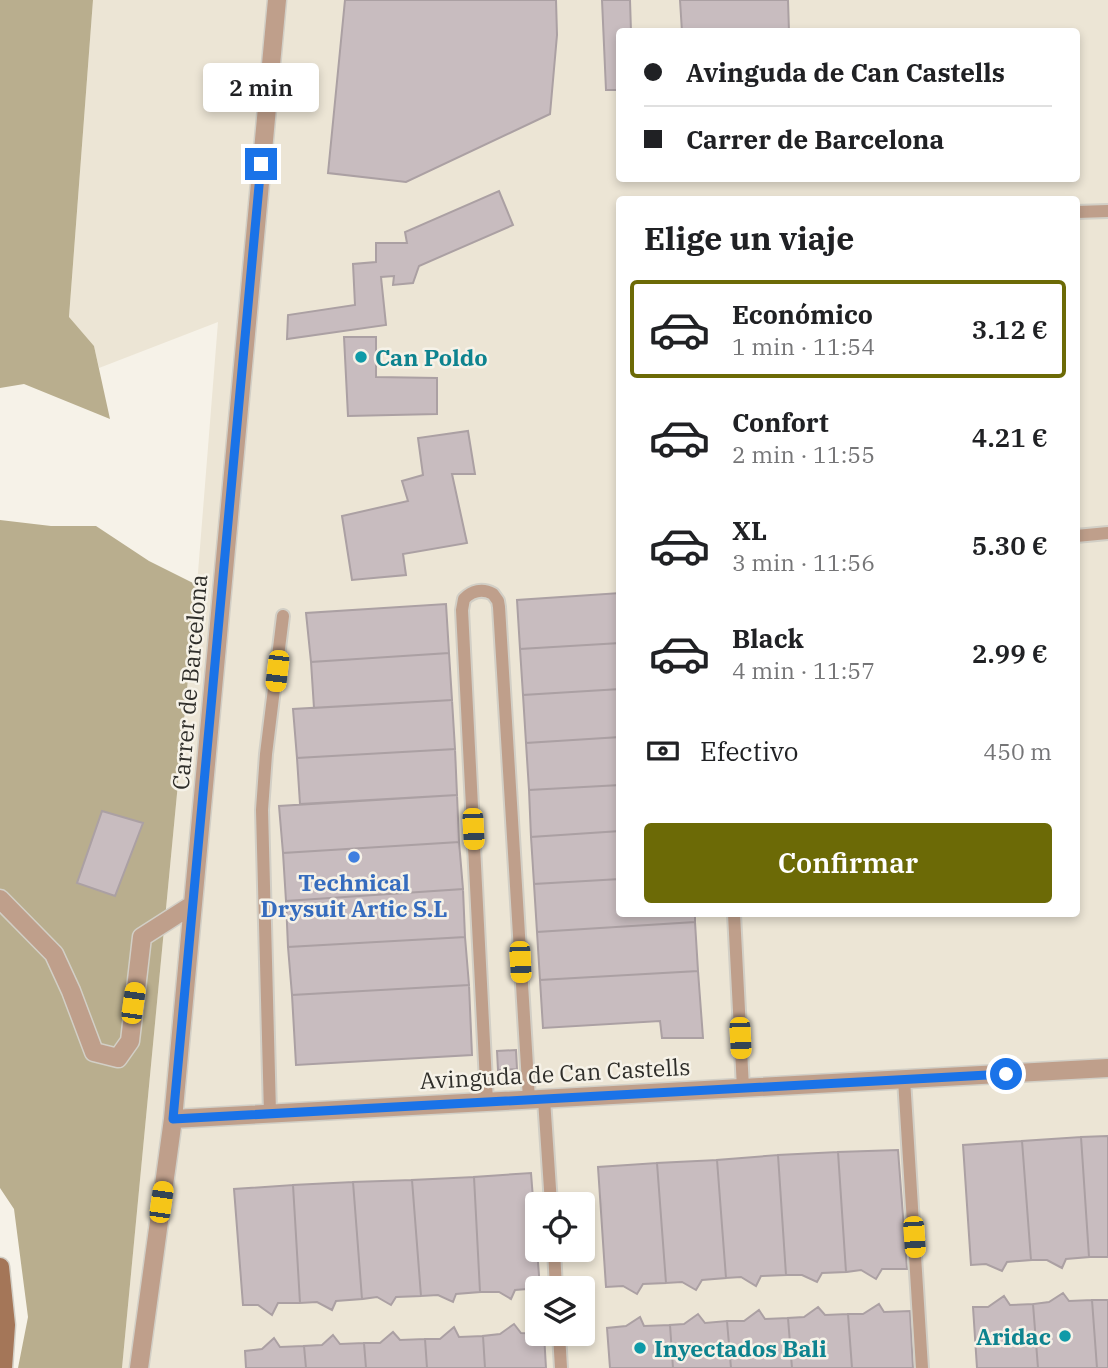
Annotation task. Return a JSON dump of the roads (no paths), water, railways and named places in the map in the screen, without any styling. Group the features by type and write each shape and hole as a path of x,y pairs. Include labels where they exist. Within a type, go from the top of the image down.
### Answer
{"street":[{"name":"Carrer de Barcelona","path":"139,1368 173,1119 277,0"},
{"path":"0,900 54,954 94,1052 118,1058 130,1041 142,937 192,905"},
{"name":"Avinguda de Can Castells","path":"173,1119 1108,1068"},
{"path":"0,1267 6,1325 3,1368"}],"lane":[{"path":"1080,212 1108,211"},
{"path":"1080,536 1108,533"},
{"path":"487,1102 462,610 464,599 481,591 493,594 498,601 536,1099 549,1192"},
{"path":"270,1113 262,810 266,754 284,615"},
{"path":"734,917 743,1088"},
{"path":"904,1079 922,1368"},
{"path":"560,1346 561,1368"}],"place":[{"name":"Can Poldo","path":"361,357"},
{"name":"Technical Drysuit Artic S.L","path":"354,857"},
{"name":"Aridac","path":"1065,1336"},
{"name":"Inyectados Bali","path":"640,1348"}]}
